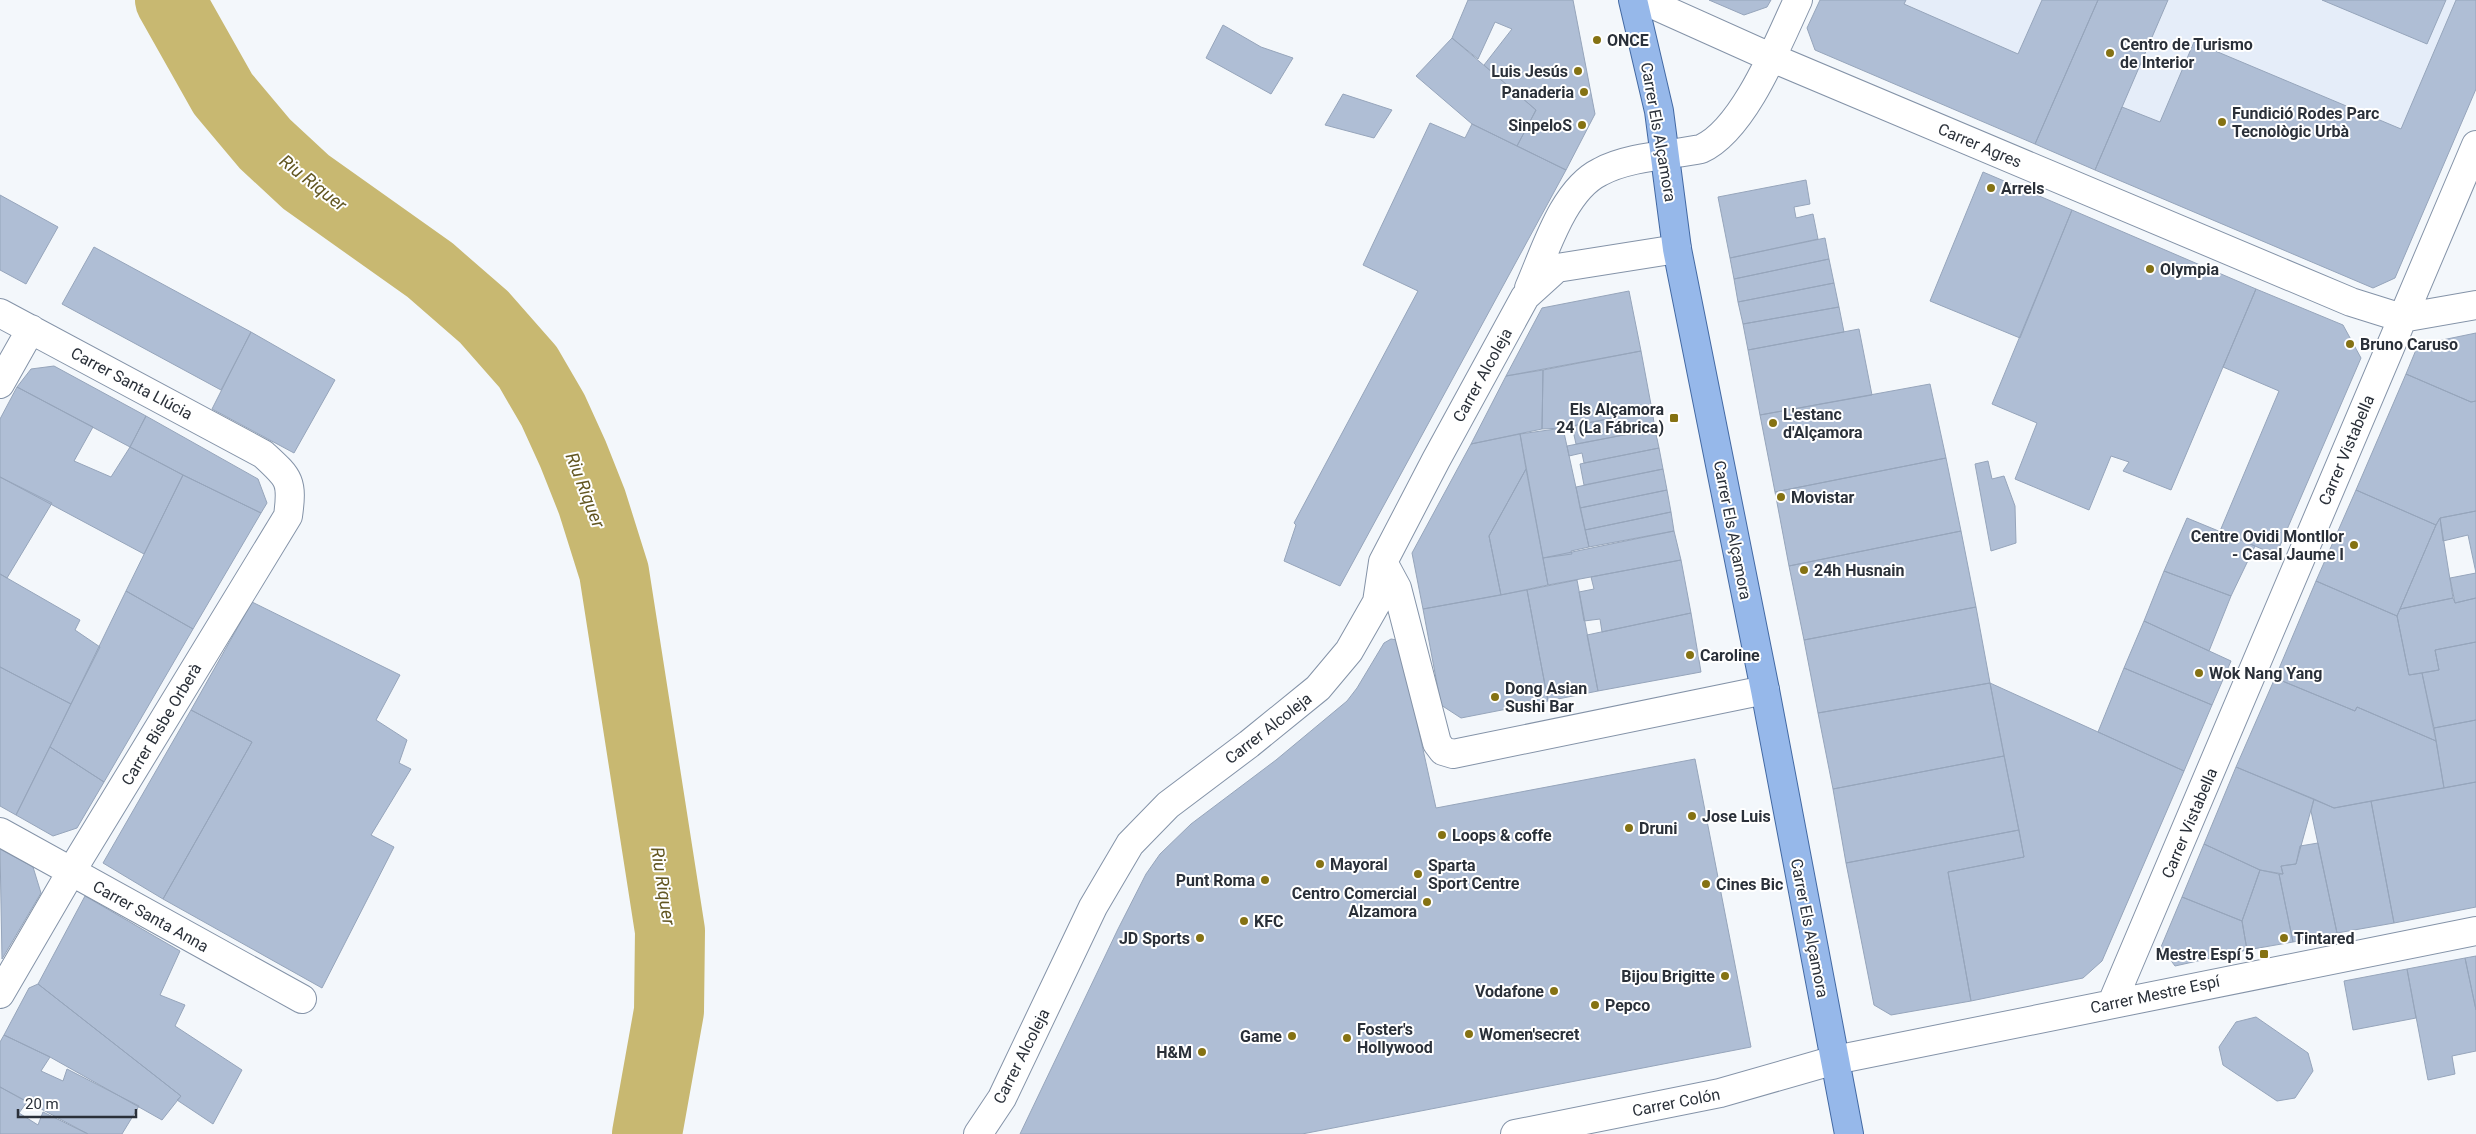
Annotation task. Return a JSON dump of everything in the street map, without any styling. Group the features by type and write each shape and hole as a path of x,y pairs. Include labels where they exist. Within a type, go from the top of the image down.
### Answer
{"main road":[{"name":"Carrer Els Alçamora","path":"1633,0 1659,111 1677,250 1765,690 1849,1134"}],"street":[{"name":"Carrer Agres","path":"1643,0 1770,57 2351,302 2402,318"},
{"name":"Carrer Alcoleja","path":"978,1134 1002,1098 1083,930 1113,871 1130,844 1168,805 1285,716 1324,680 1349,651 1377,602 1383,562 1525,297 1565,209 1581,185 1606,169 1701,149 1714,144 1728,129 1744,106 1798,0"},
{"name":"Carrer Vistabella","path":"2112,1003 2476,146"},
{"name":"Carrer Alcoleja","path":"1525,297 1558,268 1677,250"},
{"path":"2402,318 2476,306"},
{"name":"Carrer Santa Llúcia","path":"0,313 263,454"},
{"path":"0,384 31,329"},
{"name":"Carrer Bisbe Orberà","path":"0,994 71,872 288,516 291,492 284,474 263,454"},
{"path":"1383,562 1397,588 1437,744 1442,751 1453,754 1765,690"},
{"name":"Carrer Santa Anna","path":"0,832 302,999"},
{"name":"Carrer Mestre Espí","path":"1835,1060 2476,931"},
{"name":"Carrer Colón","path":"1515,1134 1728,1091 1835,1060"}],"shaded area":[{"name":"Fundició Rodes Parc Tecnològic Urbà","path":"1820,0 2476,0 2476,88 2395,278 2373,288 2065,156"}],"building":[{"path":"1468,0 1573,0 1595,114 1566,170 1517,146 1536,110 1484,65 1512,29 1495,22 1478,59 1452,38"},
{"path":"1709,0 1771,0 1767,7 1744,15"},
{"path":"1820,0 1906,0 1904,4 2018,54 2042,0 2098,0 2035,144 1815,50 1807,28"},
{"name":"Centro de Turismo de Interior","path":"2098,0 2168,0 2095,170 2035,144"},
{"path":"2322,0 2446,0 2427,44"},
{"path":"2456,0 2476,0 2476,89 2395,278 2373,288 2095,170 2122,107 2160,122 2194,42 2401,129"},
{"path":"1223,25 1261,47 1293,58 1271,94 1206,58"},
{"path":"1452,38 1536,110 1517,146 1472,124 1416,76"},
{"path":"1343,94 1392,110 1374,138 1325,125"},
{"path":"1430,123 1465,138 1472,124 1566,170 1340,586 1284,561 1296,525 1294,523 1418,291 1363,265"},
{"path":"1983,172 2072,210 2020,338 1930,301"},
{"path":"1806,180 1810,204 1794,207 1796,218 1813,214 1818,239 1730,258 1718,197"},
{"path":"0,195 58,227 26,284 0,270"},
{"path":"2072,210 2256,289 2171,490 2123,471 2129,462 2111,456 2089,510 2015,479 2037,423 1992,404"},
{"path":"1825,238 1829,259 1734,279 1730,258"},
{"path":"94,247 251,332 221,390 62,304"},
{"path":"1829,259 1834,283 1738,302 1734,279"},
{"path":"1834,283 1839,307 1743,324 1738,302"},
{"path":"2256,289 2343,325 2361,358 2276,555 2220,531 2279,391 2223,367"},
{"path":"1629,291 1641,351 1506,376 1542,308"},
{"path":"1839,307 1844,332 1748,350 1743,324"},
{"path":"1859,329 1872,395 1760,415 1748,350"},
{"path":"251,332 335,380 294,453 212,409"},
{"path":"2476,333 2476,401 2471,402 2406,374 2418,345"},
{"path":"1641,351 1652,410 1563,428 1542,429 1543,370"},
{"path":"54,366 146,416 130,447 17,387 31,369"},
{"path":"1543,370 1542,429 1471,444 1506,376"},
{"path":"2406,374 2471,402 2476,401 2476,511 2440,518 2436,525 2356,490"},
{"path":"1930,384 1946,458 1775,492 1760,415"},
{"path":"17,387 93,427 74,461 111,477 130,447 183,475 144,554 0,477 0,419"},
{"path":"1652,410 1655,429 1576,444 1572,426"},
{"path":"146,416 258,479 267,503 261,513 130,447"},
{"path":"1563,428 1589,547 1571,551 1572,554 1543,558 1520,434"},
{"path":"1655,429 1659,448 1584,463 1582,453 1569,456 1567,446"},
{"path":"1520,434 1526,469 1489,536 1501,595 1423,609 1412,553 1471,444"},
{"path":"1659,448 1663,469 1584,485 1580,464"},
{"path":"1946,458 1961,531 1789,566 1775,492"},
{"path":"1988,461 1992,479 2004,476 2015,506 2016,543 1991,551 1975,464"},
{"path":"1526,469 1548,585 1501,595 1489,536"},
{"path":"1663,469 1667,490 1580,508 1576,487"},
{"path":"183,475 261,513 193,629 126,591"},
{"path":"0,477 52,503 7,578 0,574"},
{"path":"1667,490 1671,512 1585,530 1580,508"},
{"path":"2356,490 2436,525 2397,616 2316,581"},
{"path":"2476,511 2476,573 2468,535 2443,541 2440,518"},
{"path":"1671,512 1674,531 1589,547 1585,530"},
{"path":"2187,518 2255,546 2231,596 2164,571"},
{"path":"2440,518 2453,598 2400,609 2436,525"},
{"path":"1674,531 1681,560 1548,585 1543,558"},
{"path":"1961,531 1976,607 1804,640 1789,566"},
{"path":"1681,560 1691,613 1602,632 1600,619 1584,621 1579,592 1594,589 1591,577"},
{"path":"2164,571 2231,596 2209,651 2144,621"},
{"path":"2476,573 2476,598 2455,603 2450,578"},
{"path":"0,574 80,620 75,630 100,647 71,704 0,667"},
{"path":"1577,580 1598,691 1548,701 1527,590"},
{"path":"2316,581 2397,616 2409,675 2422,673 2436,741 2357,707 2355,711 2275,678"},
{"path":"1527,590 1548,701 1461,718 1441,705 1423,609"},
{"path":"126,591 193,629 104,782 50,747"},
{"path":"2453,598 2455,603 2476,598 2476,642 2435,650 2439,670 2409,675 2397,616 2400,609"},
{"path":"252,602 400,675 376,720 407,740 399,763 411,769 371,835 394,847 322,988 163,899 252,742 191,710"},
{"path":"1976,607 1990,683 1818,713 1804,640"},
{"path":"1691,613 1701,672 1598,691 1587,635"},
{"path":"2144,621 2231,661 2212,705 2124,668"},
{"name":"Centro Comercial Alzamora","path":"1391,639 1397,640 1400,646 1436,808 1695,759 1751,1047 1302,1134 1020,1134 1118,929 1146,874 1160,854 1191,824 1276,760 1347,701 1384,643"},
{"path":"2476,642 2476,720 2434,728 2422,673 2439,670 2435,650"},
{"path":"0,667 71,704 16,815 0,806"},
{"path":"2124,668 2212,705 2184,771 2098,732"},
{"path":"2275,678 2355,711 2357,707 2436,741 2444,788 2334,808 2236,767"},
{"path":"1990,683 2004,756 1833,789 1818,713"},
{"path":"1990,683 2184,771 2102,961 2083,978 1971,1001 1948,872 2024,857"},
{"path":"191,710 252,742 163,899 103,863"},
{"path":"2476,720 2476,782 2444,788 2434,728"},
{"path":"50,747 104,782 77,828 53,836 16,815"},
{"path":"2004,756 2019,830 1846,863 1833,789"},
{"path":"2236,767 2314,799 2296,864 2281,866 2283,874 2260,870 2204,844"},
{"path":"2476,782 2476,907 2394,923 2371,801"},
{"path":"2314,799 2334,808 2371,801 2394,923 2337,933 2311,811"},
{"path":"2019,830 2024,857 1948,872 1971,1001 1891,1015 1874,1005 1846,863"},
{"path":"2318,843 2337,933 2293,942 2279,874 2283,874 2281,866 2296,864 2300,846"},
{"path":"2204,844 2260,870 2242,921 2182,897"},
{"path":"0,849 33,867 41,893 2,959"},
{"path":"2260,870 2279,874 2293,942 2247,950 2242,921"},
{"path":"85,896 180,951 160,995 185,1005 175,1026 242,1070 213,1124 177,1100 181,1096 38,984"},
{"path":"2182,897 2242,921 2247,950 2175,966 2161,947"},
{"path":"2476,956 2476,1010 2465,958"},
{"path":"2465,958 2476,1010 2476,1051 2452,1056 2455,1074 2428,1080 2407,969"},
{"path":"2407,969 2416,1018 2353,1030 2344,981"},
{"path":"38,984 181,1096 162,1120 50,1057 4,1035 29,988"},
{"path":"2256,1017 2308,1053 2313,1071 2295,1098 2277,1101 2223,1065 2219,1047 2236,1022"},
{"path":"4,1035 50,1057 41,1071 63,1081 67,1069 139,1106 122,1134 88,1134 0,1087 0,1042"},
{"path":"0,1087 27,1102 19,1113 38,1125 43,1112 88,1134 0,1134"}],"waterway":[{"name":"Riu Riquer","path":"170,0 223,94 265,144 306,182 430,270 484,317 528,367 553,410 573,454 592,502 614,572 670,931 669,1011 647,1134"}],"place":[{"name":"ONCE","path":"1597,40"},
{"name":"Centro de Turismo de Interior","path":"2110,53"},
{"name":"Luis Jesús","path":"1578,71"},
{"name":"Panaderia","path":"1584,92"},
{"name":"Fundició Rodes Parc Tecnològic Urbà","path":"2222,122"},
{"name":"SinpeloS","path":"1582,125"},
{"name":"Arrels","path":"1991,188"},
{"name":"Olympia","path":"2150,269"},
{"name":"Bruno Caruso","path":"2350,344"},
{"name":"Els Alçamora 24 (La Fábrica)","path":"1674,418"},
{"name":"L'estanc d'Alçamora","path":"1773,423"},
{"name":"Movistar","path":"1781,497"},
{"name":"Centre Ovidi Montllor - Casal Jaume I","path":"2354,545"},
{"name":"24h Husnain","path":"1804,570"},
{"name":"Caroline","path":"1690,655"},
{"name":"Wok Nang Yang","path":"2199,673"},
{"name":"Dong Asian Sushi Bar","path":"1495,697"},
{"name":"Jose Luis","path":"1692,816"},
{"name":"Druni","path":"1629,828"},
{"name":"Loops & coffe","path":"1442,835"},
{"name":"Mayoral","path":"1320,864"},
{"name":"Sparta Sport Centre","path":"1418,874"},
{"name":"Punt Roma","path":"1265,880"},
{"name":"Cines Bic","path":"1706,884"},
{"name":"Centro Comercial Alzamora","path":"1427,902"},
{"name":"KFC","path":"1244,921"},
{"name":"JD Sports","path":"1200,938"},
{"name":"Tintared","path":"2284,938"},
{"name":"Mestre Espí 5","path":"2264,954"},
{"name":"Bijou Brigitte","path":"1725,976"},
{"name":"Vodafone","path":"1554,991"},
{"name":"Pepco","path":"1595,1005"},
{"name":"Women'secret","path":"1469,1034"},
{"name":"Game","path":"1292,1036"},
{"name":"Foster's Hollywood","path":"1347,1038"},
{"name":"H&M","path":"1202,1052"}]}
